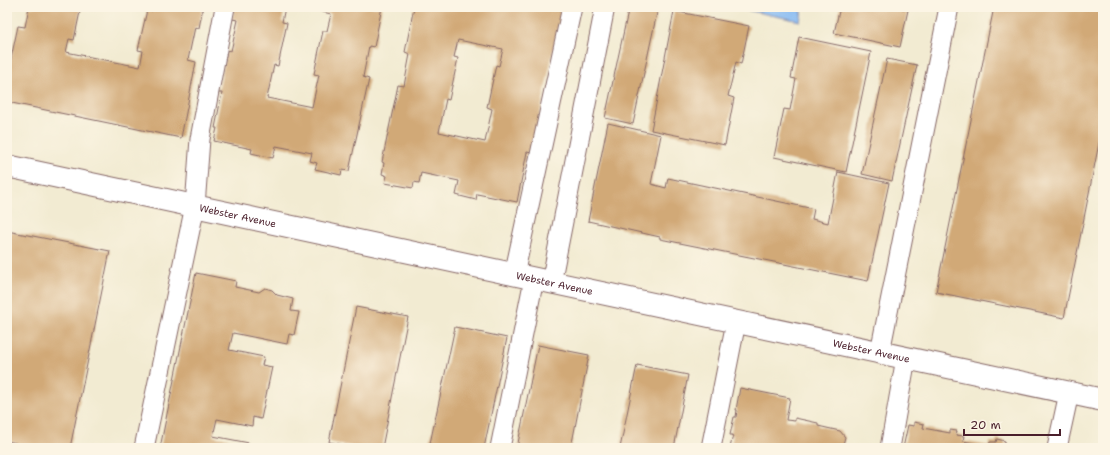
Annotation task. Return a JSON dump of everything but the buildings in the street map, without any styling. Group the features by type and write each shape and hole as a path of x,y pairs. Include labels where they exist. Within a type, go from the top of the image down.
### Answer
{"street":[{"name":"Webster Avenue","path":"7,166 1103,400"}],"lane":[{"path":"144,448 195,206 200,139 225,7"},
{"path":"500,448 533,279 572,7"},
{"path":"533,279 605,7"},
{"path":"880,352 949,7"},
{"path":"711,448 736,322"},
{"path":"890,448 906,358"},
{"path":"1057,448 1069,393"}],"water":[{"path":"747,7 803,7 800,21 746,10"}]}
